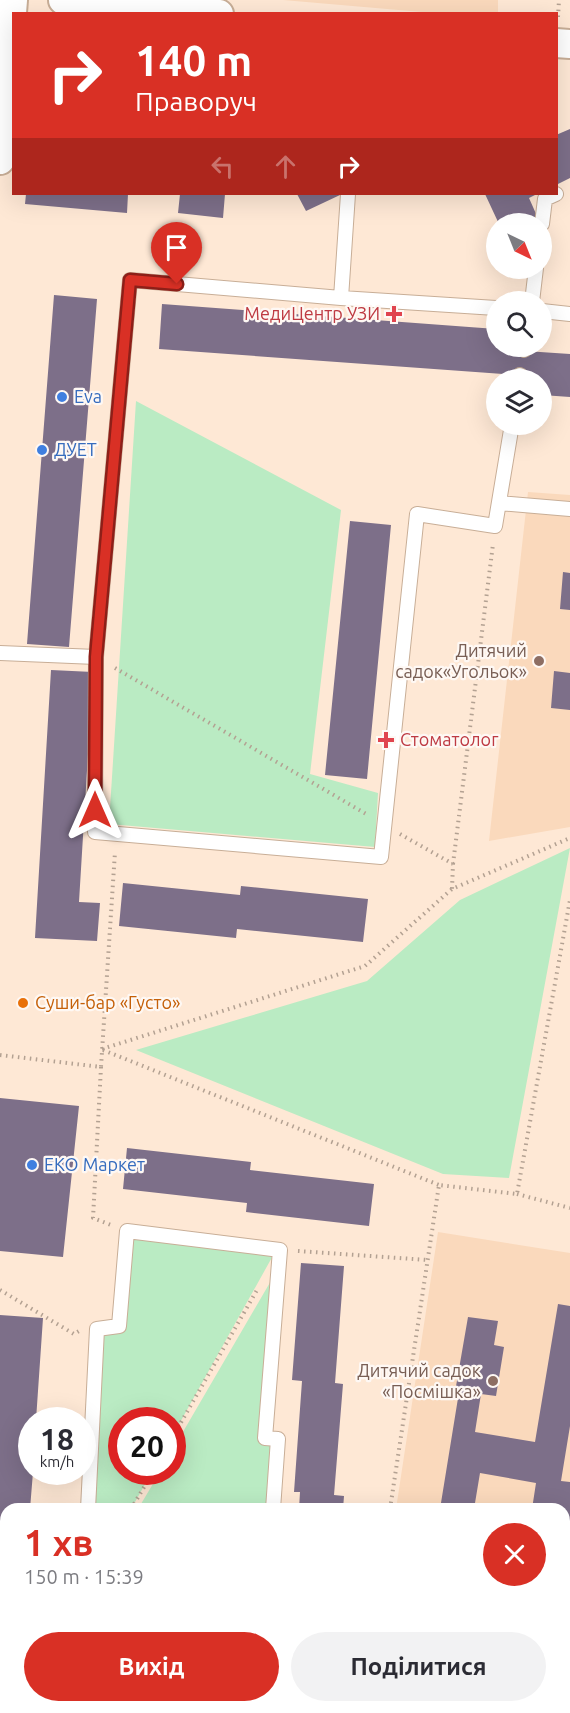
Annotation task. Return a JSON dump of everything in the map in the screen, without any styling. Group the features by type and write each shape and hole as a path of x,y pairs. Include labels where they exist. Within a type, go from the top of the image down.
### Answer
{"street":[{"path":"63,0 197,12"},
{"path":"0,160 12,12"}],"lane":[{"path":"341,298 348,195"},
{"path":"543,213 545,199 552,195"},
{"path":"486,307 130,280 96,657 95,832 381,857 417,514 495,526 510,435"},
{"path":"552,312 570,314"},
{"path":"499,503 570,509"},
{"path":"0,654 96,657"},
{"path":"88,1503 97,1329 119,1326 127,1231 280,1250 265,1438 279,1439 274,1503"}],"path":[{"path":"452,889 453,864 495,526"},
{"path":"96,657 453,864"},
{"path":"116,834 93,1218 127,1231"},
{"path":"102,1049 365,966 452,889 570,838"},
{"path":"517,1194 570,900"},
{"path":"102,1049 439,1185 517,1194 570,1208"},
{"path":"0,1055 101,1067"},
{"path":"391,1503 439,1185"},
{"path":"280,1250 428,1260"},
{"path":"186,1414 258,1289"},
{"path":"0,1290 75,1334 84,1328"},
{"path":"135,1503 145,1485"}],"shaded area":[{"path":"283,0 498,0 498,12 422,12"},
{"name":"Дитячий садок«Угольок»","path":"528,492 570,495 570,827 489,841"},
{"name":"Дитячий садок «Посмішка»","path":"438,1232 570,1253 570,1503 397,1503"}],"green space":[{"path":"136,401 341,510 310,774 378,793 375,847 109,824"},
{"path":"570,848 509,1178 443,1174 136,1050 367,981 460,900"},
{"path":"127,1234 275,1252 186,1412 186,1407 108,1407 108,1485 145,1485 134,1503 93,1503 103,1332 124,1332"},
{"path":"279,1267 272,1443 267,1503 142,1503 152,1485 186,1485 186,1427"}],"building":[{"path":"570,129 570,178 558,184 558,134"},
{"path":"26,195 128,195 127,213 25,204"},
{"path":"180,195 225,195 223,218 178,213"},
{"path":"298,195 340,195 306,211"},
{"path":"485,195 535,195 529,198 536,213 494,213"},
{"path":"54,295 97,299 69,647 27,644"},
{"path":"162,304 486,328 486,357 552,357 552,353 570,354 570,397 552,396 552,369 486,369 486,373 159,349"},
{"path":"350,521 391,525 367,779 325,775"},
{"path":"563,572 570,573 570,610 560,609"},
{"path":"51,670 93,672 79,902 100,903 97,941 35,938"},
{"path":"554,671 570,673 570,710 551,708"},
{"path":"123,883 240,895 241,886 368,899 363,942 237,929 236,938 119,926"},
{"path":"0,1098 79,1106 63,1257 0,1251"},
{"path":"127,1148 251,1162 250,1170 374,1184 369,1226 246,1212 247,1203 123,1189"},
{"path":"301,1263 344,1266 335,1383 343,1384 334,1495 344,1496 343,1503 299,1503 300,1492 294,1492 302,1381 292,1380"},
{"path":"558,1304 570,1306 570,1426 561,1481 570,1482 570,1503 533,1503 536,1483 480,1473 475,1503 441,1503 459,1392 455,1392 468,1317 498,1321 494,1345 504,1347 496,1396 481,1394 475,1432 535,1442"},
{"path":"0,1315 43,1318 37,1407 18,1407 18,1485 32,1485 30,1503 0,1503"}],"place":[{"name":"МедиЦентр УЗИ","path":"394,314"},
{"name":"Eva","path":"62,397"},
{"name":"ДУЕТ","path":"42,450"},
{"name":"Дитячий садок«Угольок»","path":"539,661"},
{"name":"Стоматолог","path":"386,740"},
{"name":"Суши-бар «Густо»","path":"23,1003"},
{"name":"ЕКО Маркет","path":"32,1165"},
{"name":"Дитячий садок «Посмішка»","path":"493,1381"}],"route":[{"path":"95,810 96,657 130,280 177,284"}]}
